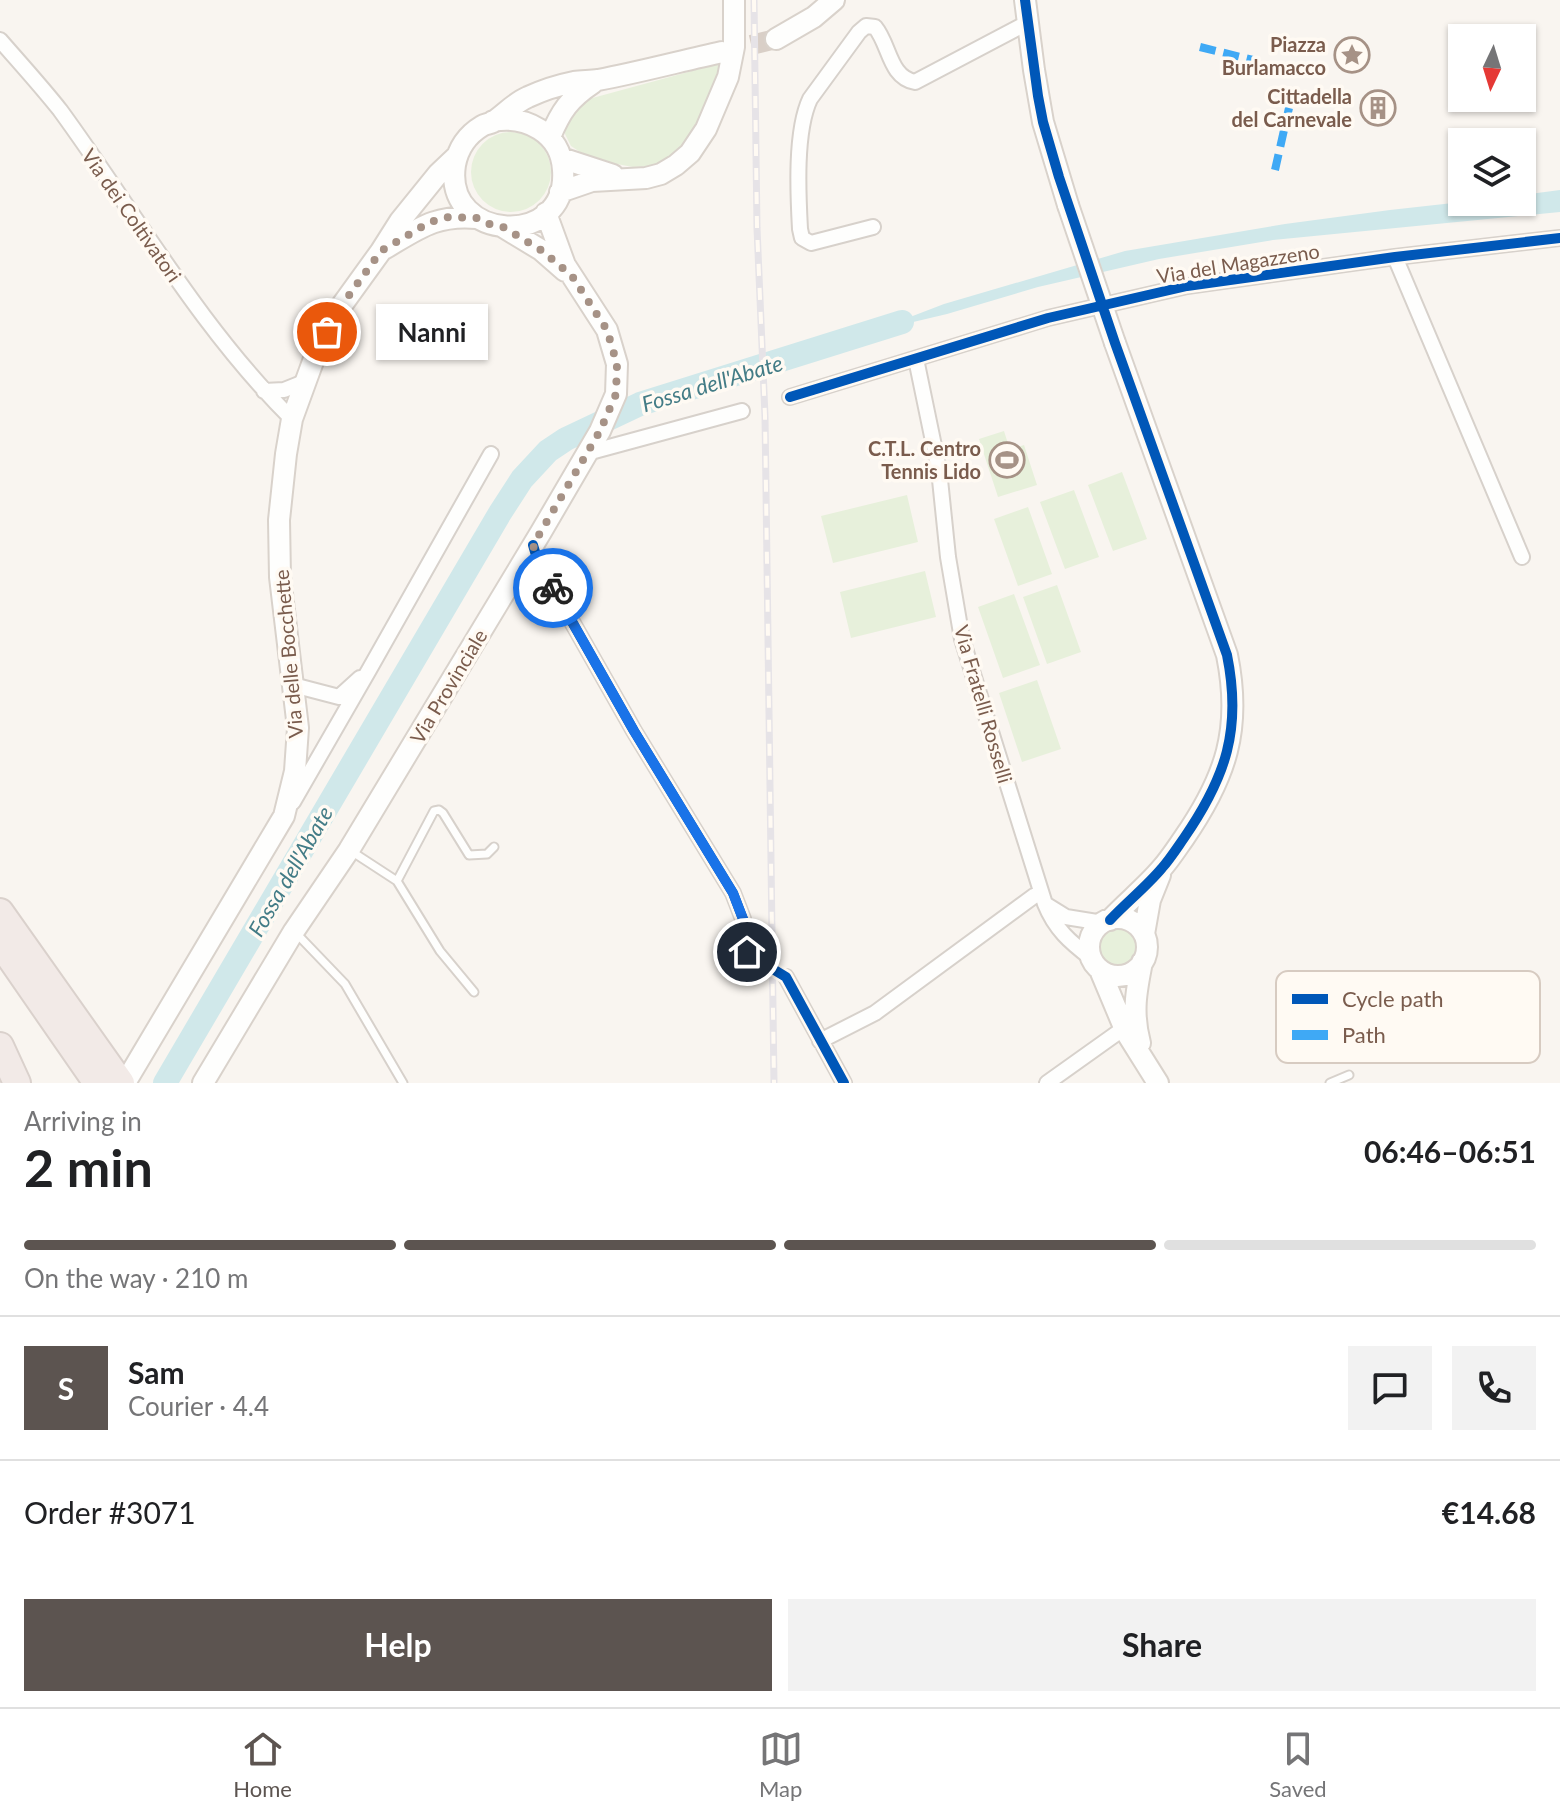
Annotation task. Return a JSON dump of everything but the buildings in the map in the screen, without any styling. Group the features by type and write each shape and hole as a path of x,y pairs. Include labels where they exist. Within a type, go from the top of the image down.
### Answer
{"highway":[{"path":"0,912 108,1077"},
{"path":"0,943 108,1077"},
{"path":"0,1046 17,1083"}],"main road":[{"path":"560,192 592,181 646,178 661,174 684,159 698,141 731,66 734,0"},
{"path":"776,39 814,17 834,0"},
{"path":"1025,0 1043,122 1068,205 1227,655 1232,678 1233,729 1229,749 1202,813 1163,868 1096,928 1090,942 1096,964 1109,974 1118,976 1136,970 1146,953 1144,934 1129,921 1106,921"},
{"path":"493,121 527,98 571,83 722,52"},
{"path":"550,137 565,107 596,80"},
{"path":"514,119 534,125 550,137 563,169 560,192 546,213 534,222 519,227 503,227 477,218 467,208 455,183 455,170 457,156 471,134 493,121 514,119"},
{"name":"Via delle Bocchette","path":"108,1077 284,816 295,771 298,728 280,577 279,520 292,419 315,356 342,305 400,221 438,174 457,156"},
{"path":"561,158 625,178"},
{"name":"Via Provinciale","path":"203,1083 294,931 349,850 533,545 600,431 616,394 617,364 611,339 572,276 546,213"},
{"name":"Via delle Bocchette","path":"381,251 430,222 459,216 477,218"},
{"name":"Via Provinciale","path":"503,227 541,250 572,276"},
{"path":"1144,934 1150,900 1163,868"},
{"name":"Via Fratelli Rosselli","path":"1142,962 1135,1005 1143,1059"},
{"name":"Via Fratelli Rosselli","path":"1096,964 1126,1032 1158,1083"}],"street":[{"path":"873,227 811,243 802,238 800,229 799,165 806,108 859,32 866,26 875,27 897,73 915,82 1027,23"},
{"name":"Via dei Coltivatori","path":"0,40 58,108 187,293 264,391 292,419"},
{"name":"Via del Magazzeno","path":"790,397 1048,318 1187,286 1560,238"},
{"path":"1395,257 1522,557"},
{"name":"Via Fratelli Rosselli","path":"916,359 939,470 948,557 962,639 1052,921 1096,964"},
{"path":"264,391 284,390 304,382"},
{"path":"587,453 742,411"},
{"path":"284,816 491,454"},
{"path":"533,545 538,562 634,731 727,882 743,919 747,952 752,960 763,963"},
{"path":"293,685 339,697 369,670"},
{"path":"820,1041 875,1013 1034,896 1043,898 1066,917 1106,921"},
{"path":"786,977 844,1083"},
{"path":"1047,1083 1120,1031 1126,1032"}],"lane":[{"path":"397,881 434,811 443,813 469,855 487,854 494,847"},
{"path":"349,850 397,881 440,951 474,992"},
{"path":"294,931 345,984 403,1083"},
{"path":"1330,1083 1349,1075"}],"green space":[{"path":"725,62 696,135 670,159 651,166 633,167 606,162 571,146 565,134 563,122 585,100"},
{"path":"511,132 526,135 539,144 548,157 551,172 548,187 539,200 526,209 511,212 496,209 483,200 474,187 471,172 474,157 483,144 496,135"},
{"name":"C.T.L. Centro Tennis Lido","path":"1004,431 1010,450 1024,445 1037,485 998,497 979,439"},
{"path":"1122,472 1147,539 1113,551 1088,485"},
{"path":"1074,490 1099,557 1065,569 1040,502"},
{"path":"907,495 918,542 833,563 821,516"},
{"path":"1028,507 1052,574 1018,586 994,519"},
{"path":"925,571 936,617 851,638 840,592"},
{"path":"1057,585 1081,652 1047,664 1023,597"},
{"path":"1014,594 1040,665 1003,678 978,607"},
{"path":"1037,680 1061,749 1022,762 999,693"},
{"path":"1118,929 1130,935 1136,947 1130,959 1118,965 1106,959 1100,947 1106,935"}],"water":[{"path":"1560,190 1560,212 1536,214 1536,193"},
{"path":"1448,204 1448,216 1519,216 1273,240 1159,259 1038,287 871,332 944,304 1125,251"}],"waterway":[{"name":"Fossa dell'Abate","path":"165,1083 500,513 522,479 548,451 566,439 640,404 902,322"}],"tunnel":[{"path":"722,52 776,39"},
{"path":"763,963 786,977"}],"railway":[{"path":"754,0 757,228 765,416 774,1083"}],"marked path":[{"path":"1200,47 1257,61"},
{"path":"1275,170 1289,108"}],"cycle path":[{"path":"1025,0 1038,96 1059,177 1227,655 1231,682 1231,729 1227,751 1211,794 1165,865 1110,920"},
{"path":"790,397 1048,318 1187,286 1560,238"},
{"path":"533,545 538,562 634,731 733,893 743,919 747,952 752,960 786,977 844,1083"}],"way so far":[{"path":"327,332 342,305 381,251 430,222 449,217 477,218 503,227 541,250 572,276 607,330 614,348 616,394 600,431 533,545 538,562 553,588"}],"place":[{"name":"Piazza Burlamacco","path":"1352,55"},
{"name":"Cittadella del Carnevale","path":"1378,108"},
{"name":"Nanni","path":"327,332"},
{"name":"C.T.L. Centro Tennis Lido","path":"1007,460"}],"route":[{"path":"553,588 634,731 733,893 743,919 747,952"}]}
